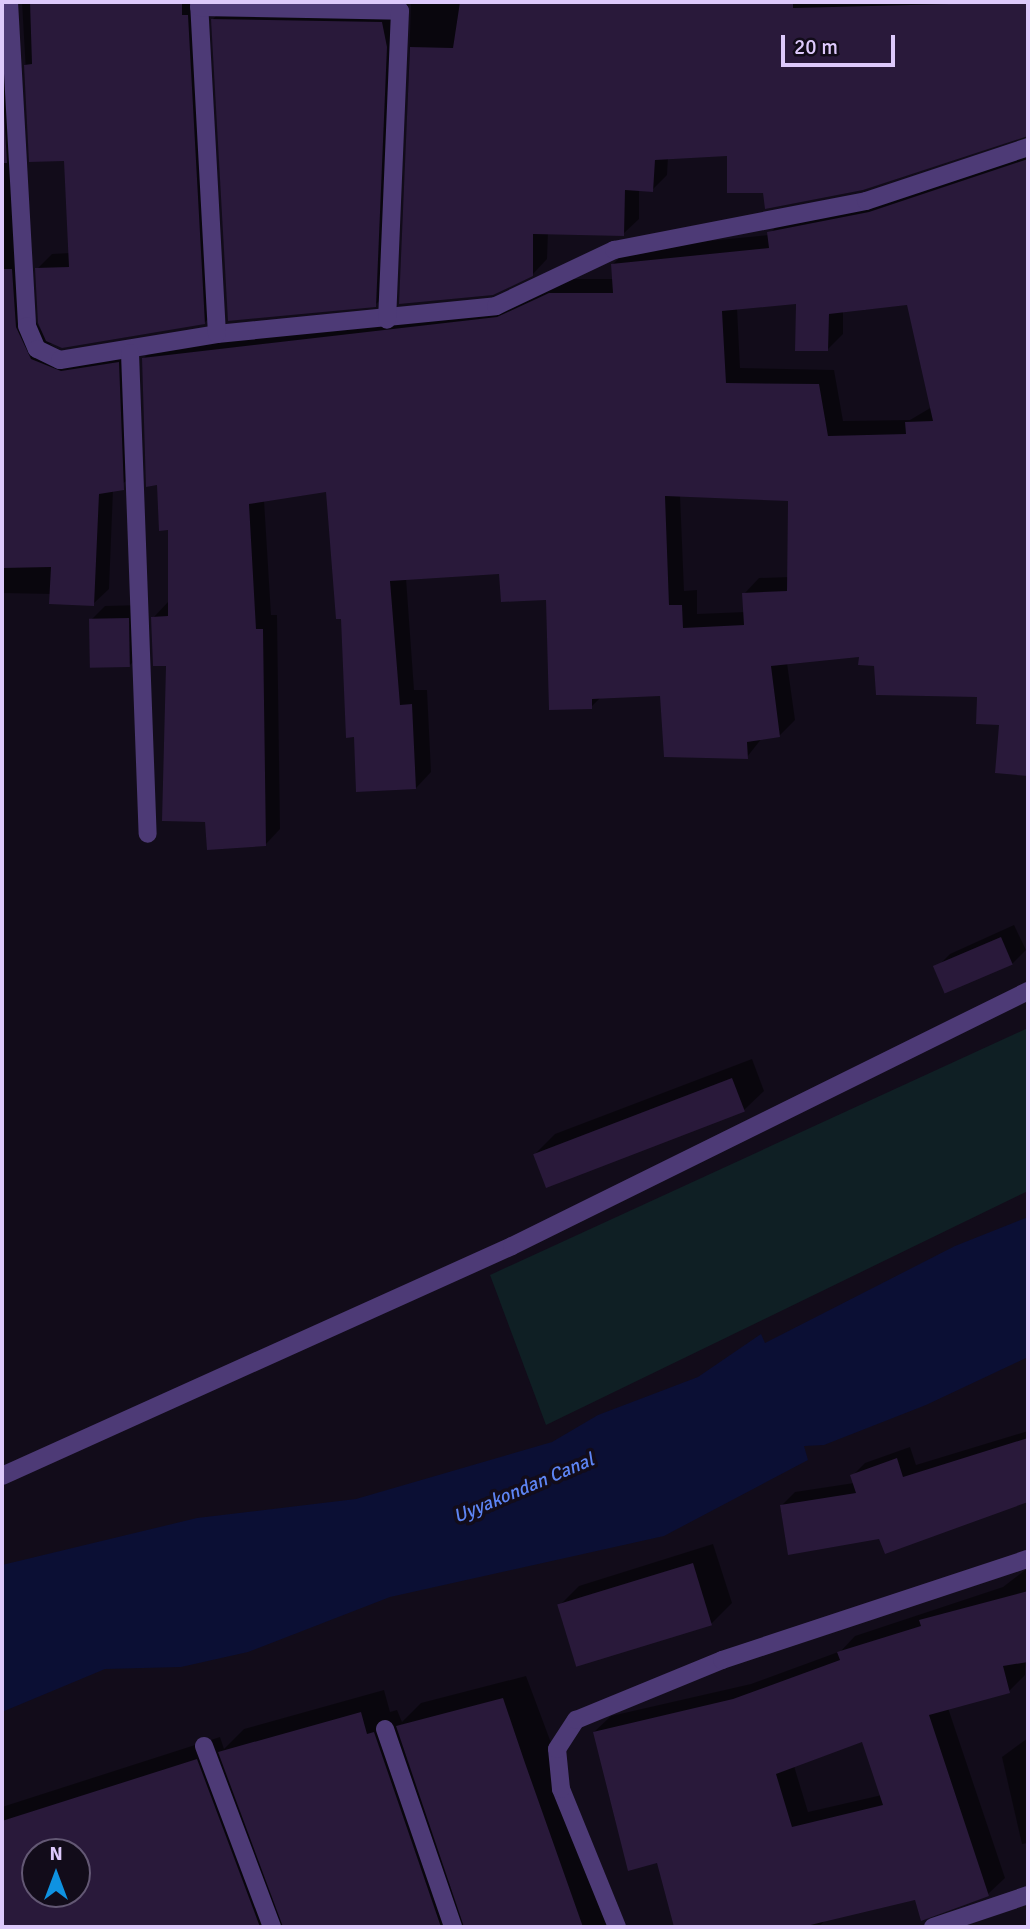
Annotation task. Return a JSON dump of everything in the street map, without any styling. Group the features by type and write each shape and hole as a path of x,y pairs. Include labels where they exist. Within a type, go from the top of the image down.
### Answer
{"street":[{"path":"9,2 27,326 37,349 60,360 130,353 217,334 387,320 496,306 614,250 866,201 1028,147"},
{"path":"217,334 199,5 400,11 387,320"},
{"path":"130,353 148,834"},
{"path":"2,1476 512,1246 1028,991"},
{"path":"617,1927 561,1789 557,1749 576,1720 722,1661 1028,1559"},
{"path":"385,1729 453,1927"},
{"path":"204,1746 272,1927"},
{"path":"933,1927 1028,1895"}],"shaded area":[{"path":"1028,1028 1028,1191 546,1425 490,1275"}],"water":[{"name":"Uyyakondan Canal","path":"1028,1217 1028,1357 926,1405 824,1445 804,1446 808,1460 664,1536 390,1597 248,1652 181,1667 105,1669 2,1712 2,1565 197,1518 356,1499 552,1442 598,1415 698,1377 761,1334 765,1343 955,1246"}],"building":[{"path":"30,2 182,2 182,15 188,15 205,324 62,348 46,341 38,323 35,268 69,267 64,161 29,162 24,65 32,64"},
{"path":"460,2 793,2 793,8 1028,2 1028,136 863,190 765,209 763,193 727,193 727,156 655,160 653,192 625,190 624,236 533,234 533,276 493,295 399,304 410,47 453,48"},
{"path":"211,19 382,22 387,47 376,307 228,321"},
{"path":"2,77 7,163 2,163"},
{"path":"1028,159 1028,776 995,773 999,725 976,724 977,697 876,695 874,666 858,665 859,657 771,666 780,737 747,742 748,759 664,757 660,696 592,699 592,709 549,710 546,600 501,602 499,574 390,581 400,705 412,704 416,789 356,792 354,737 346,738 341,619 336,619 326,492 249,504 256,629 263,629 266,846 207,850 205,822 162,821 166,666 153,666 151,617 168,616 168,530 159,531 157,485 146,487 142,358 497,317 549,293 613,293 611,264 769,248 767,232 869,212","holes":["796,304 795,351 828,351 829,314 907,305 933,421 905,422 906,434 828,436 819,384 726,383 722,311","665,496 788,501 787,591 742,593 744,625 683,628 682,605 669,605"]},
{"path":"2,269 12,269 16,327 31,359 61,371 119,362 124,490 99,494 94,606 49,604 51,567 3,568"},
{"path":"129,618 130,667 90,668 89,619"},
{"path":"1001,937 1013,965 945,994 933,966"},
{"path":"732,1078 745,1112 546,1188 533,1154"},
{"path":"1028,1438 1028,1502 885,1554 879,1539 788,1555 780,1505 856,1493 850,1475 897,1458 903,1477"},
{"path":"693,1563 712,1625 576,1667 557,1605"},
{"path":"1028,1591 1028,1662 1003,1666 1010,1693 929,1715 989,1896 921,1921 915,1900 802,1927 674,1927 657,1863 628,1871 593,1732 733,1699 840,1660 837,1652 921,1626 919,1620","holes":["862,1742 883,1805 792,1827 776,1774"]},
{"path":"503,1698 583,1927 464,1927 396,1726"},
{"path":"361,1712 367,1734 374,1732 441,1927 283,1927 218,1752"},
{"path":"197,1759 260,1927 2,1927 2,1821"}]}
